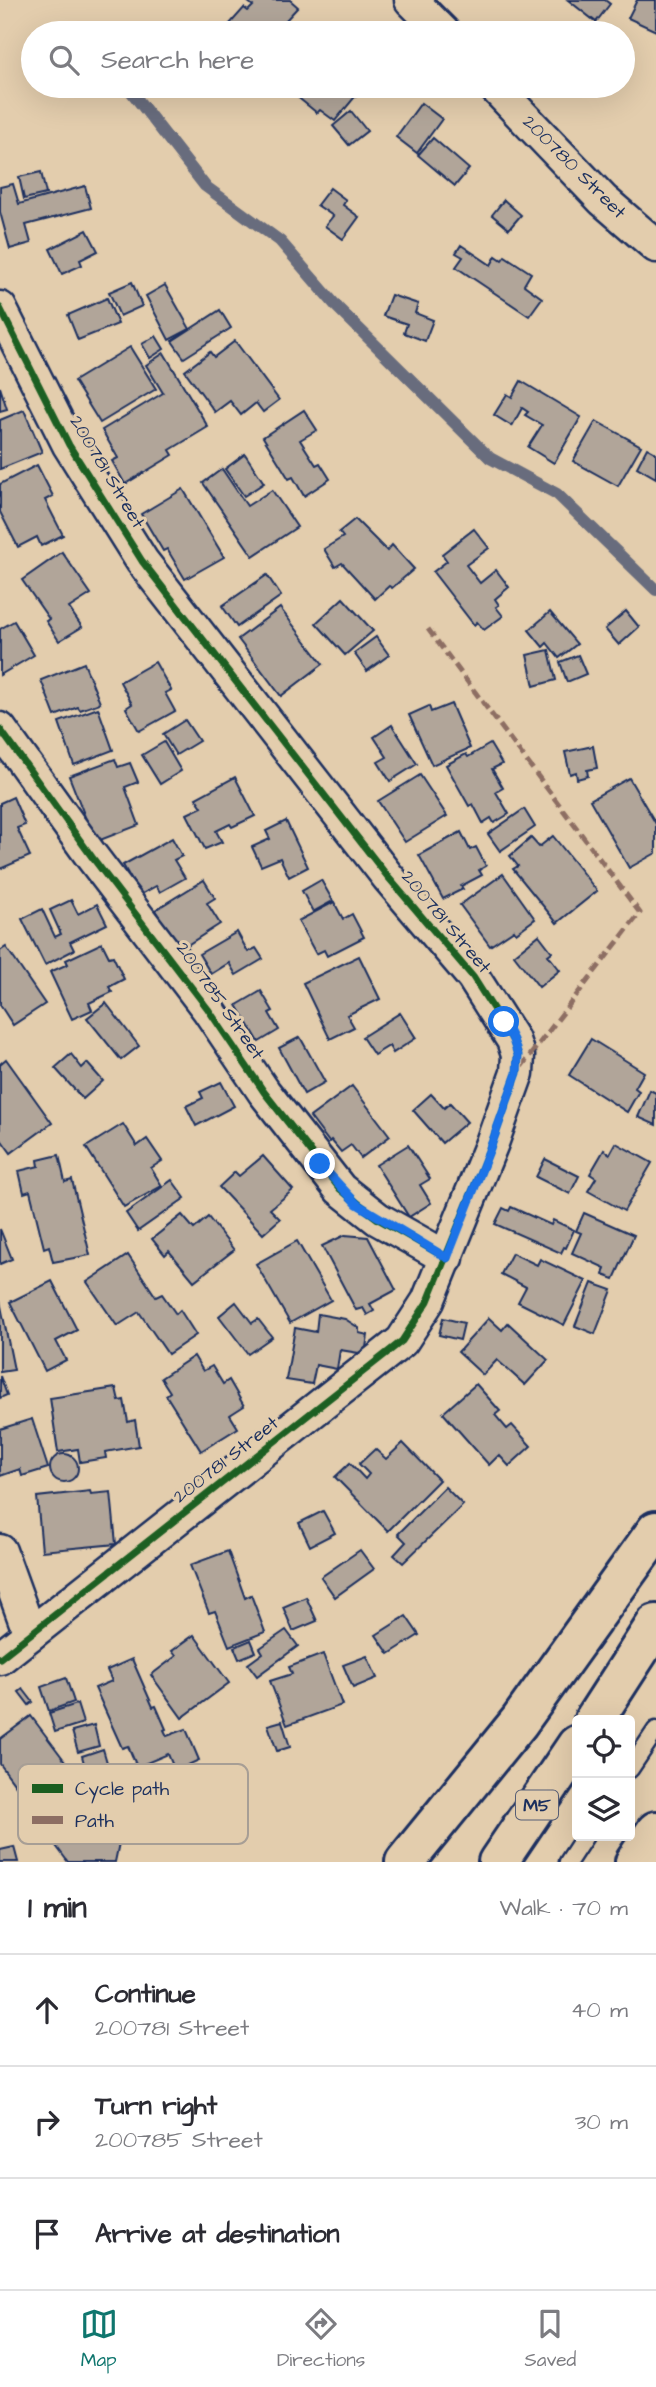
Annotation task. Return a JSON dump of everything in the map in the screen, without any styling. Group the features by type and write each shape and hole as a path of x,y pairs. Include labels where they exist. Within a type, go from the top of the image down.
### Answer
{"main road":[{"path":"405,1862 519,1722 656,1531"},
{"path":"597,1715 656,1624"},
{"name":"M5","path":"498,1862 572,1752"},
{"path":"635,1862 656,1831"}],"street":[{"path":"411,0 432,21"},
{"name":"200780 Street","path":"505,98 603,200 656,246"},
{"name":"200781 Street","path":"0,309 69,445 142,561 388,877 473,977 513,1040 518,1055 517,1073 447,1258 428,1301 402,1342 0,1658"},
{"name":"200785 Street","path":"0,729 92,857 208,1009 264,1091 340,1189 378,1219 447,1258"},
{"path":"0,1551 30,1634"}],"lane":[{"path":"635,1762 656,1730"},
{"path":"568,1862 582,1841"}],"building":[{"path":"246,0 290,0 298,7 285,21 232,21 244,8 248,11 253,6"},
{"path":"568,0 605,0 610,4 595,21"},
{"path":"637,0 656,0 656,31 628,18"},
{"path":"299,98 354,98 335,121 320,110 317,113"},
{"path":"421,103 442,119 417,153 396,137"},
{"path":"351,111 367,131 349,145 333,126"},
{"path":"433,138 469,169 455,186 418,155"},
{"path":"41,172 46,194 24,199 19,177"},
{"path":"13,184 19,204 85,186 91,208 26,225 31,243 10,249 0,212 0,187"},
{"path":"330,188 346,200 343,205 359,217 343,239 325,226 333,216 317,205"},
{"path":"504,200 521,215 509,229 492,215"},
{"path":"87,230 98,251 80,260 82,265 62,274 50,249"},
{"path":"461,245 491,265 496,256 502,260 505,256 531,273 524,285 542,298 529,316 456,267 463,257 456,253"},
{"path":"132,282 142,306 120,316 109,292"},
{"path":"165,285 190,329 169,340 146,296"},
{"path":"391,295 418,304 415,313 433,320 425,341 404,333 407,324 383,316"},
{"path":"107,298 118,324 78,340 68,315"},
{"path":"220,310 231,328 184,358 172,341"},
{"path":"156,336 164,349 150,358 142,344"},
{"path":"235,341 279,400 263,412 256,403 241,415 230,401 215,412 185,371 210,352 214,357"},
{"path":"130,347 156,389 100,423 74,381"},
{"path":"164,353 208,427 170,450 173,455 125,484 112,461 118,458 102,430 163,393 146,365"},
{"path":"521,381 581,417 554,463 528,447 542,425 525,415 528,412 522,408 512,426 494,415 507,394 512,397"},
{"path":"0,387 7,409 0,411"},
{"path":"24,410 42,452 0,469 0,420"},
{"path":"304,410 317,430 300,440 316,465 320,463 330,479 304,496 293,477 289,479 263,437"},
{"path":"596,421 641,446 618,486 573,461"},
{"path":"647,448 656,453 656,478 637,467"},
{"path":"245,454 264,483 244,496 225,469"},
{"path":"37,465 53,496 45,500 63,535 41,546 37,537 18,547 0,512 0,484"},
{"path":"222,469 247,506 272,490 297,527 253,556 203,483"},
{"path":"183,489 224,557 185,579 167,549 163,551 141,514"},
{"path":"355,519 387,551 392,545 414,569 375,599 342,563 335,567 324,549 343,537 339,532"},
{"path":"474,529 489,548 466,565 480,583 496,570 509,587 495,599 499,605 496,607 503,616 484,630 477,622 474,625 433,572 447,561 442,554"},
{"path":"62,552 91,594 69,608 82,627 59,641 46,621 49,619 22,580"},
{"path":"267,575 281,596 237,627 222,606"},
{"path":"343,598 373,631 345,655 316,623"},
{"path":"280,608 323,664 281,696 238,639"},
{"path":"626,611 639,627 619,645 605,629"},
{"path":"550,612 577,644 559,658 547,643 543,647 529,630"},
{"path":"14,621 34,655 0,675 0,629"},
{"path":"376,637 389,655 367,671 354,653"},
{"path":"549,650 556,680 534,686 527,655"},
{"path":"578,655 586,674 567,682 560,662"},
{"path":"155,662 171,690 165,693 175,711 139,731 126,708 132,704 120,682"},
{"path":"84,663 100,703 80,710 78,707 55,716 41,680"},
{"path":"451,704 470,748 432,765 409,715 429,706 431,712"},
{"path":"98,708 113,750 74,765 59,722"},
{"path":"185,720 199,741 176,755 163,734"},
{"path":"392,725 417,764 390,781 378,762 387,757 374,737"},
{"path":"164,742 181,771 160,784 142,755"},
{"path":"490,744 502,764 492,769 503,788 496,792 509,814 494,823 491,818 483,823 473,804 469,806 446,765 466,754 468,757"},
{"path":"593,746 597,768 587,770 588,776 577,779 576,772 570,774 565,752"},
{"path":"115,759 118,767 130,763 138,782 125,787 139,825 95,842 69,776"},
{"path":"420,775 447,816 405,842 378,801"},
{"path":"235,777 255,816 216,831 222,842 205,849 187,814 202,807 196,798"},
{"path":"629,778 656,824 656,853 629,868 590,800"},
{"path":"13,797 25,825 17,828 30,856 0,869 0,803"},
{"path":"524,809 535,827 500,851 488,834"},
{"path":"286,821 308,867 289,877 280,858 261,866 252,847 270,839 266,831"},
{"path":"461,832 470,850 476,847 486,866 479,870 482,875 443,899 419,855"},
{"path":"553,836 597,891 557,923 513,869 518,866 510,856 531,838 539,847"},
{"path":"172,838 182,856 174,860 185,878 160,892 156,886 140,895 123,865"},
{"path":"503,874 535,919 516,933 514,930 490,946 460,905"},
{"path":"204,880 215,898 207,903 220,924 186,946 188,948 177,956 168,932 155,910"},
{"path":"321,880 333,901 313,912 302,891"},
{"path":"71,900 78,914 97,904 107,924 70,942 74,950 45,965 22,919 42,909 55,937 61,934 50,910"},
{"path":"334,902 343,919 352,914 364,937 327,956 324,950 316,954 298,921"},
{"path":"237,932 248,952 256,948 263,959 236,975 229,963 211,974 199,954"},
{"path":"539,935 552,952 548,955 560,970 539,987 514,955"},
{"path":"102,943 109,957 113,956 124,979 109,987 112,992 89,1003 92,1010 72,1019 50,972 68,964 66,960"},
{"path":"6,947 45,1004 13,1025 0,1005 0,951"},
{"path":"359,956 380,999 347,1015 354,1027 330,1039 303,983"},
{"path":"261,991 273,1011 269,1013 279,1030 259,1042 237,1005"},
{"path":"106,1003 139,1046 121,1060 87,1018"},
{"path":"400,1013 416,1038 393,1053 389,1046 374,1055 362,1037"},
{"path":"300,1037 325,1082 304,1094 279,1048"},
{"path":"591,1039 644,1072 635,1088 639,1091 627,1112 569,1075"},
{"path":"71,1054 82,1068 87,1063 103,1081 83,1099 55,1068"},
{"path":"6,1059 52,1123 11,1153 0,1138 0,1064"},
{"path":"221,1082 234,1106 196,1126 186,1106 203,1098 200,1092"},
{"path":"352,1086 390,1136 361,1158 351,1145 341,1152 331,1140 329,1142 310,1117"},
{"path":"650,1090 656,1093 656,1125 638,1117"},
{"path":"431,1094 444,1108 450,1103 467,1122 442,1143 413,1110"},
{"path":"123,1124 137,1146 147,1139 162,1161 151,1168 162,1186 124,1207 86,1147"},
{"path":"616,1143 652,1163 624,1211 588,1191 596,1178 590,1174 604,1150 610,1154"},
{"path":"408,1145 430,1179 420,1185 431,1203 409,1217 376,1165"},
{"path":"59,1155 65,1182 72,1180 90,1255 53,1262 49,1246 44,1248 30,1191 24,1193 19,1171 39,1166 38,1160"},
{"path":"263,1156 293,1190 270,1209 280,1219 263,1234 219,1187 235,1172 239,1176"},
{"path":"545,1159 579,1176 570,1194 536,1177"},
{"path":"172,1180 185,1198 138,1231 126,1213"},
{"path":"511,1207 551,1225 553,1220 574,1230 566,1248 564,1247 561,1253 495,1224 503,1208 509,1211"},
{"path":"584,1213 634,1235 614,1279 603,1275 605,1268 572,1253 581,1233 576,1231"},
{"path":"182,1215 194,1229 208,1217 234,1250 194,1281 169,1251 165,1255 152,1239"},
{"path":"0,1229 12,1259 0,1264"},
{"path":"345,1235 368,1237 396,1290 370,1304 374,1311 367,1315 363,1308 356,1310 322,1246"},
{"path":"297,1241 331,1300 290,1323 256,1264"},
{"path":"512,1253 537,1265 540,1259 586,1281 564,1325 518,1302 526,1287 501,1274"},
{"path":"128,1255 156,1297 162,1294 176,1314 180,1310 196,1335 168,1354 139,1312 117,1326 87,1282"},
{"path":"52,1281 77,1330 56,1341 66,1360 45,1371 10,1302"},
{"path":"592,1283 612,1290 595,1334 575,1326"},
{"path":"0,1301 14,1370 0,1372"},
{"path":"236,1302 252,1323 258,1319 272,1337 248,1354 219,1316"},
{"path":"318,1314 345,1319 359,1328 359,1333 368,1335 365,1354 340,1350 337,1369 316,1365 312,1384 286,1380 295,1328 316,1332"},
{"path":"443,1318 464,1323 460,1340 439,1335"},
{"path":"489,1318 502,1330 508,1323 548,1360 525,1385 497,1360 483,1375 458,1352"},
{"path":"194,1356 203,1371 212,1366 223,1384 229,1380 244,1406 230,1415 238,1428 201,1451 166,1395 170,1392 161,1378"},
{"path":"0,1376 7,1395 0,1398"},
{"path":"476,1384 500,1411 495,1415 507,1429 512,1425 531,1446 509,1466 499,1455 489,1465 443,1413"},
{"path":"116,1388 119,1401 124,1400 128,1422 135,1420 139,1446 105,1452 106,1458 80,1462 78,1449 58,1452 50,1398"},
{"path":"32,1419 48,1468 22,1476 20,1469 0,1476 0,1429"},
{"path":"403,1443 439,1480 388,1531 335,1477 350,1463 365,1479 369,1474 359,1464 375,1449 386,1459"},
{"path":"64,1454 74,1458 78,1468 74,1478 64,1482 54,1478 50,1468 54,1458"},
{"path":"445,1487 463,1505 403,1563 394,1555 406,1542 398,1534"},
{"path":"90,1491 91,1494 111,1492 116,1544 42,1551 37,1497"},
{"path":"323,1511 335,1533 310,1546 299,1523"},
{"path":"360,1550 374,1569 335,1597 321,1577"},
{"path":"228,1551 245,1598 251,1595 265,1632 229,1646 215,1611 209,1613 190,1565"},
{"path":"306,1597 317,1621 293,1631 283,1607"},
{"path":"406,1616 419,1635 389,1654 376,1635"},
{"path":"286,1630 298,1646 257,1676 248,1664 263,1653 260,1648"},
{"path":"194,1635 229,1683 182,1718 151,1675 176,1656 172,1651"},
{"path":"251,1640 256,1652 239,1659 234,1647"},
{"path":"323,1654 342,1705 287,1725 270,1681 292,1674 289,1667"},
{"path":"367,1656 377,1678 353,1688 343,1665"},
{"path":"132,1659 153,1707 156,1706 167,1736 186,1729 199,1760 190,1764 172,1764 168,1754 144,1764 136,1764 128,1746 122,1748 95,1688 112,1681 107,1670"},
{"path":"66,1678 74,1702 49,1711 41,1687"},
{"path":"23,1689 33,1702 29,1705 19,1692"},
{"path":"77,1704 83,1723 55,1732 49,1713"},
{"path":"31,1716 67,1764 18,1764 18,1788 0,1764 0,1739"},
{"path":"282,1721 290,1747 277,1751 268,1725"},
{"path":"94,1725 99,1746 78,1752 72,1731"},
{"path":"103,1749 107,1764 84,1764 82,1756"},
{"path":"55,1844 119,1844 115,1862 68,1862"},
{"path":"14,1847 18,1862 0,1862 0,1850"}],"waterway":[{"path":"136,98 205,186 280,241 338,308 490,458 557,494 656,590"}],"marked path":[{"path":"428,629 640,913 521,1067"}],"cycle path":[{"path":"0,308 69,445 142,561 388,877 473,977 513,1040 518,1055 517,1073 492,1143 428,1301 402,1341 0,1658"},
{"path":"0,729 92,857 208,1009 264,1092 340,1189 378,1219 447,1258"}],"route":[{"path":"320,1164 340,1189 357,1204 447,1258 517,1073 518,1055 504,1022"}]}
